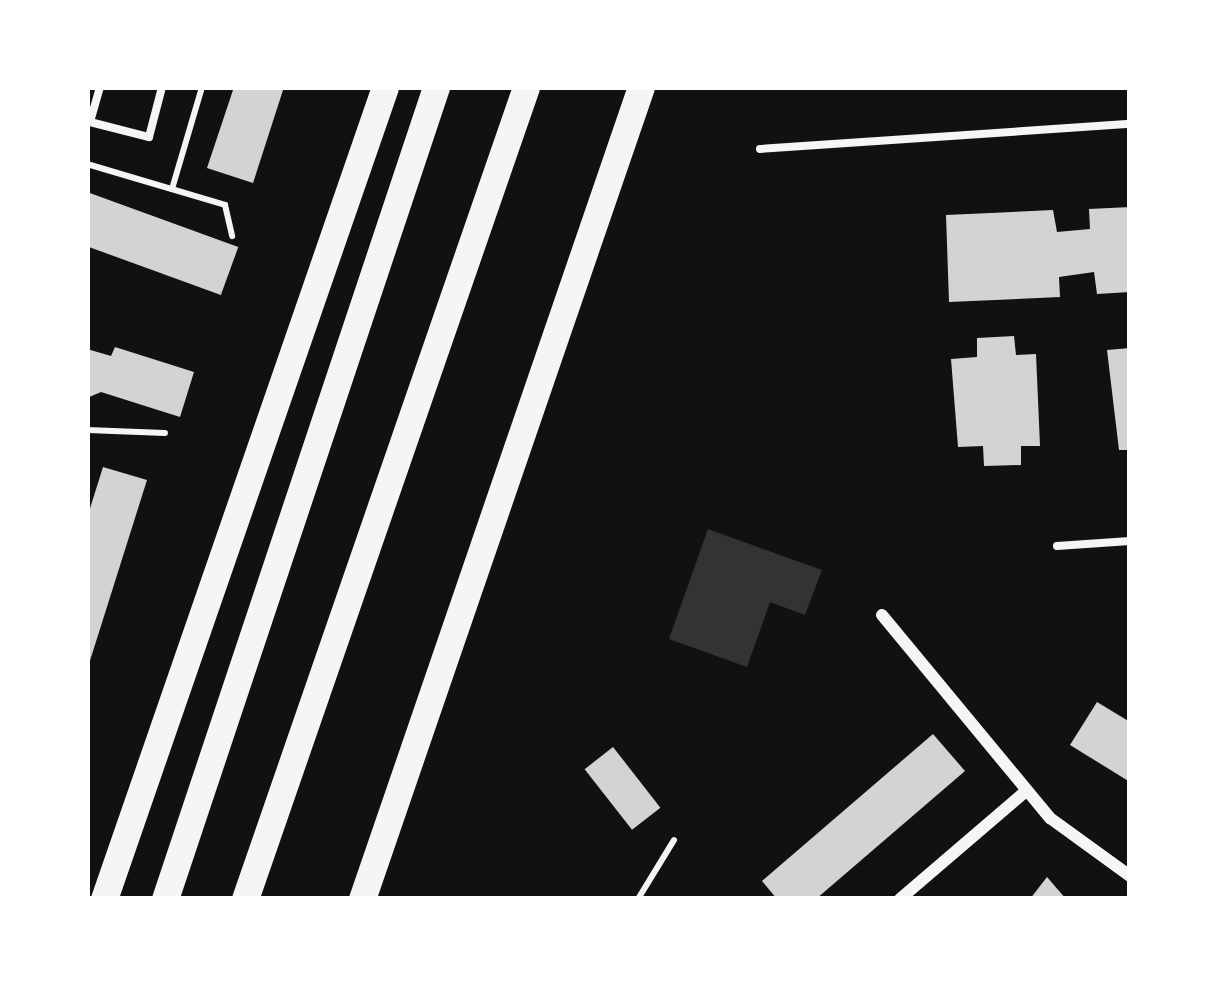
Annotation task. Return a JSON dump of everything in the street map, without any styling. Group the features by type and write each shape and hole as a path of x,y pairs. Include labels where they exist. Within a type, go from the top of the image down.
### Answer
{"highway":[{"path":"104,899 386,87"},
{"path":"165,899 436,87"},
{"path":"245,899 526,87"},
{"path":"362,899 641,87"}],"street":[{"path":"883,615 1026,791 1130,876"},
{"path":"904,898 1026,791"}],"lane":[{"path":"100,87 89,122 148,137 162,87"},
{"path":"760,149 1130,124"},
{"path":"1057,546 1130,541"}],"path":[{"path":"172,189 202,87"},
{"path":"87,164 225,205 232,236"},
{"path":"87,430 166,433"},
{"path":"638,899 674,840"}],"shaded area":[{"path":"708,529 822,570 805,615 770,602 747,667 669,639"}],"building":[{"path":"234,87 284,87 253,183 207,168"},
{"path":"87,192 238,247 221,295 87,246"},
{"path":"1130,207 1130,292 1097,294 1094,272 1059,277 1060,297 949,302 946,215 1053,210 1057,232 1090,229 1089,209"},
{"path":"1014,336 1016,355 1036,354 1040,446 1021,446 1021,465 984,466 983,446 958,447 951,359 977,357 977,338"},
{"path":"115,347 194,372 180,417 101,392 87,398 87,349 111,356"},
{"path":"1130,348 1130,450 1119,450 1107,350"},
{"path":"103,467 147,480 88,667 87,518"},
{"path":"1097,702 1130,722 1130,782 1070,745"},
{"path":"933,734 965,771 816,899 777,899 762,881"},
{"path":"613,747 660,808 632,830 585,769"},
{"path":"1047,877 1066,899 1030,899"}]}
